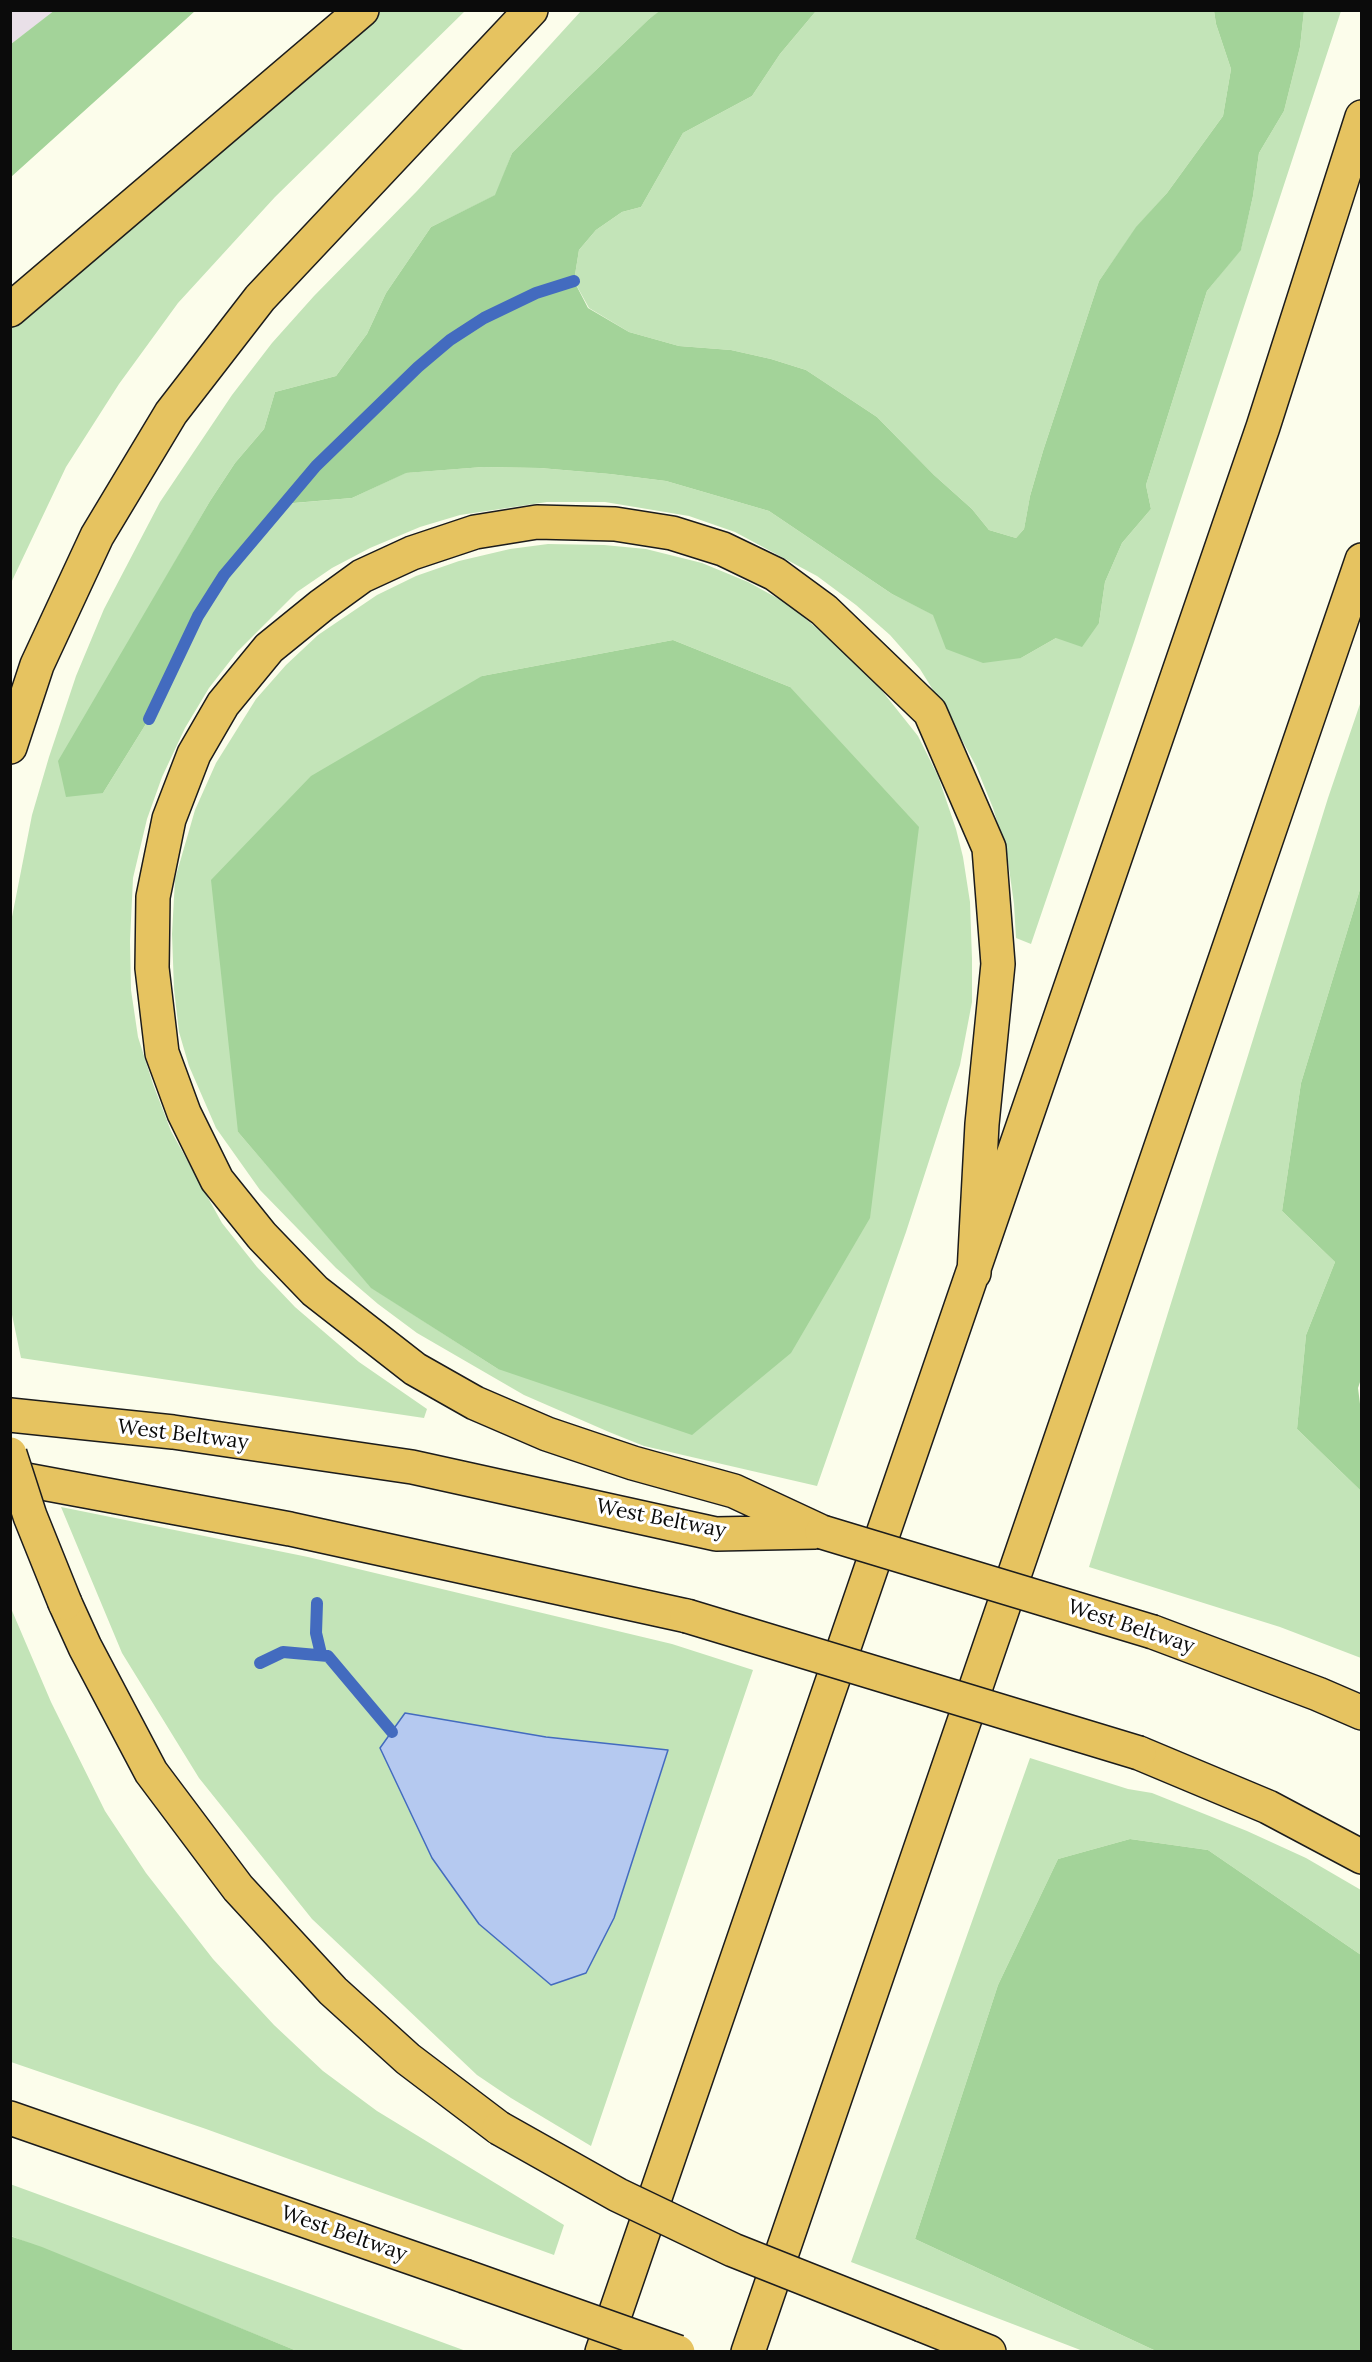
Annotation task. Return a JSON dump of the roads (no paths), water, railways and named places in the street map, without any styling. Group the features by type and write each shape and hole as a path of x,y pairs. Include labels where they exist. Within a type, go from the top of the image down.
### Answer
{"highway":[{"path":"10,310 362,10"},
{"path":"10,747 38,665 97,536 171,413 260,298 531,10"},
{"path":"602,2352 1263,427 1362,117"},
{"path":"822,1532 734,1491 633,1463 547,1434 475,1403 415,1369 315,1292 262,1236 217,1180 184,1113 162,1053 152,968 153,897 169,819 194,754 223,704 269,648 322,604 362,576 412,553 475,532 537,522 615,524 672,533 723,549 775,574 824,610 930,712 989,848 998,964 982,1124 974,1273"},
{"path":"750,2352 759,2319 1362,560"},
{"name":"West Beltway","path":"10,1415 173,1432 412,1467 716,1534 822,1532 1153,1632 1318,1694 1362,1713"},
{"path":"10,1454 30,1516 65,1604 151,1772 238,1888 342,1998 408,2059 499,2128 618,2195 733,2250 989,2352"},
{"path":"10,1477 290,1528 687,1616 1139,1753 1269,1807 1362,1857"},
{"name":"West Beltway","path":"10,2118 678,2352"}],"water":[{"path":"405,1713 546,1737 668,1750 614,1918 586,1973 551,1985 479,1924 432,1858 380,1748"}],"waterway":[{"path":"149,719 198,616 224,575 316,466 418,367 450,340 484,318 536,293 574,281"},
{"path":"317,1603 316,1633 321,1654"},
{"path":"260,1663 283,1652 328,1656 392,1732"}]}
